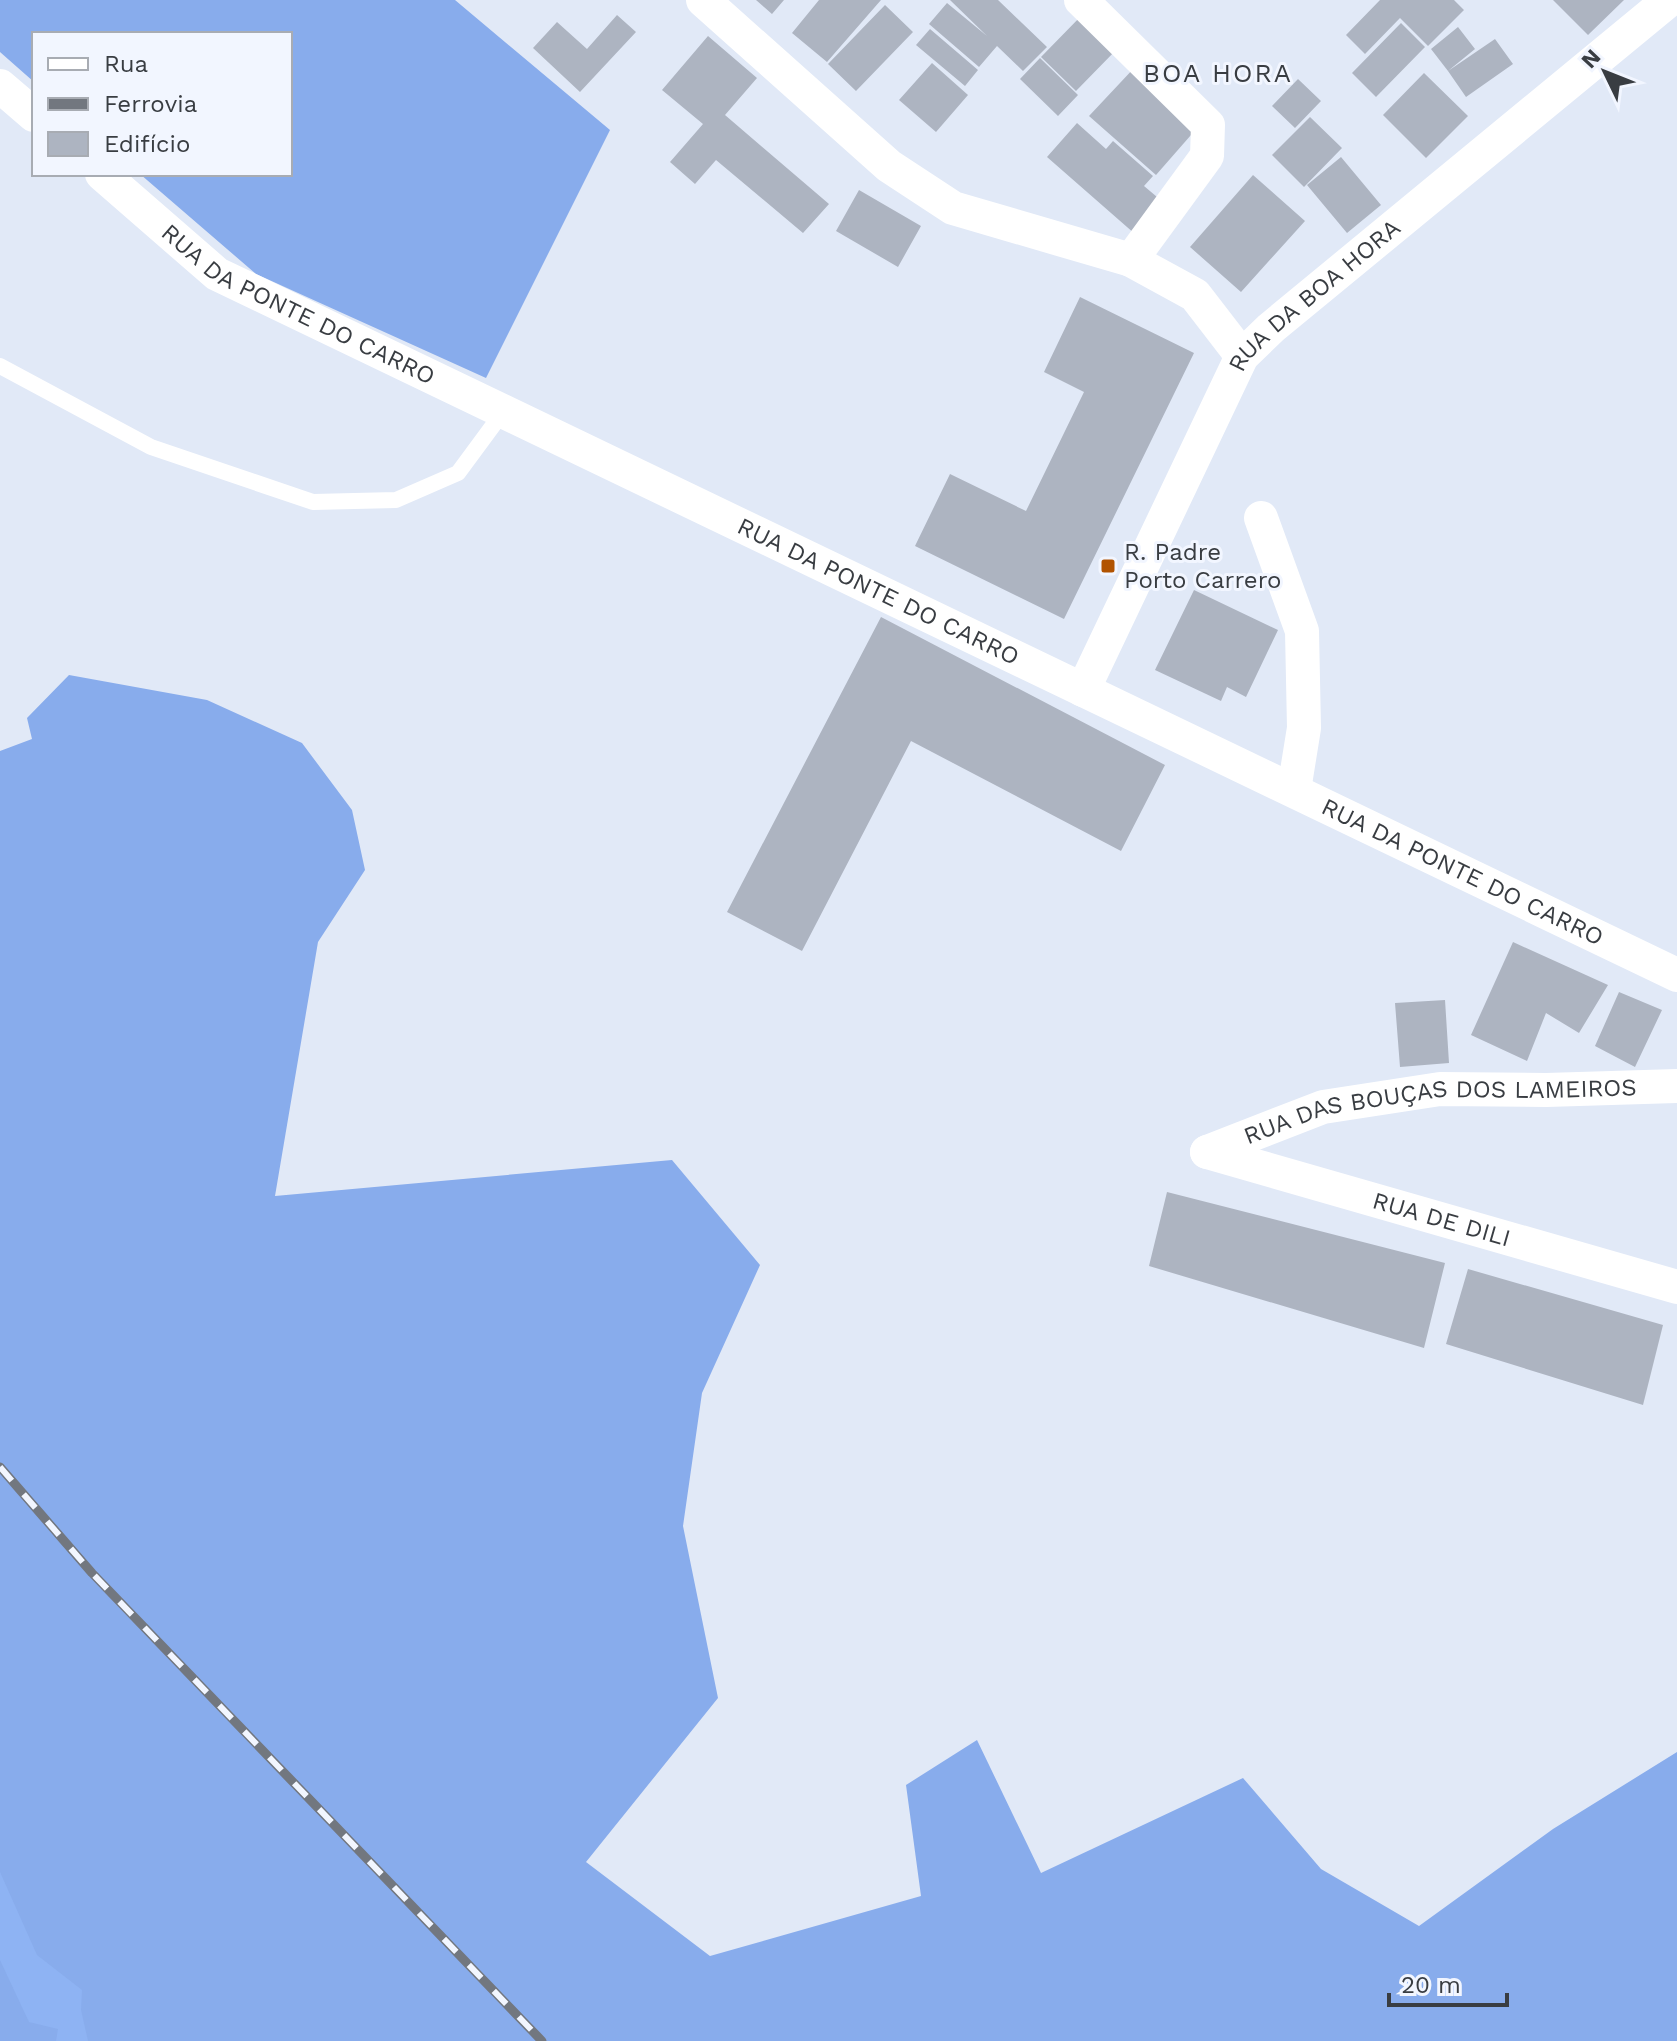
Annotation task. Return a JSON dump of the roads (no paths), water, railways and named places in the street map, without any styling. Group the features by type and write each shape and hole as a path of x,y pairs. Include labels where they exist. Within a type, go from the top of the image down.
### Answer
{"street":[{"path":"703,0 889,166 953,208 1131,260 1195,295 1242,356"},
{"path":"1081,0 1208,125 1207,156 1131,260"},
{"name":"RUA DA BOA HORA","path":"1083,690 1242,356 1271,328 1669,0"},
{"path":"0,86 32,113"},
{"name":"RUA DA PONTE DO CARRO","path":"104,176 217,274 1677,975"},
{"path":"1261,518 1302,631 1304,728 1294,790"},
{"name":"RUA DAS BOUÇAS DOS LAMEIROS","path":"1207,1152 1275,1123 1323,1107 1440,1089 1677,1086"},
{"name":"RUA DE DILI","path":"1207,1152 1677,1287"}],"lane":[{"path":"0,366 151,447 313,502 396,500 458,473 503,412"}],"railway":[{"path":"0,1467 92,1573 542,2041"}],"place":[{"name":"R. Padre Porto Carrero","path":"1108,566"}],"district":[{"name":"BOA HORA","path":"1218,73"}]}
